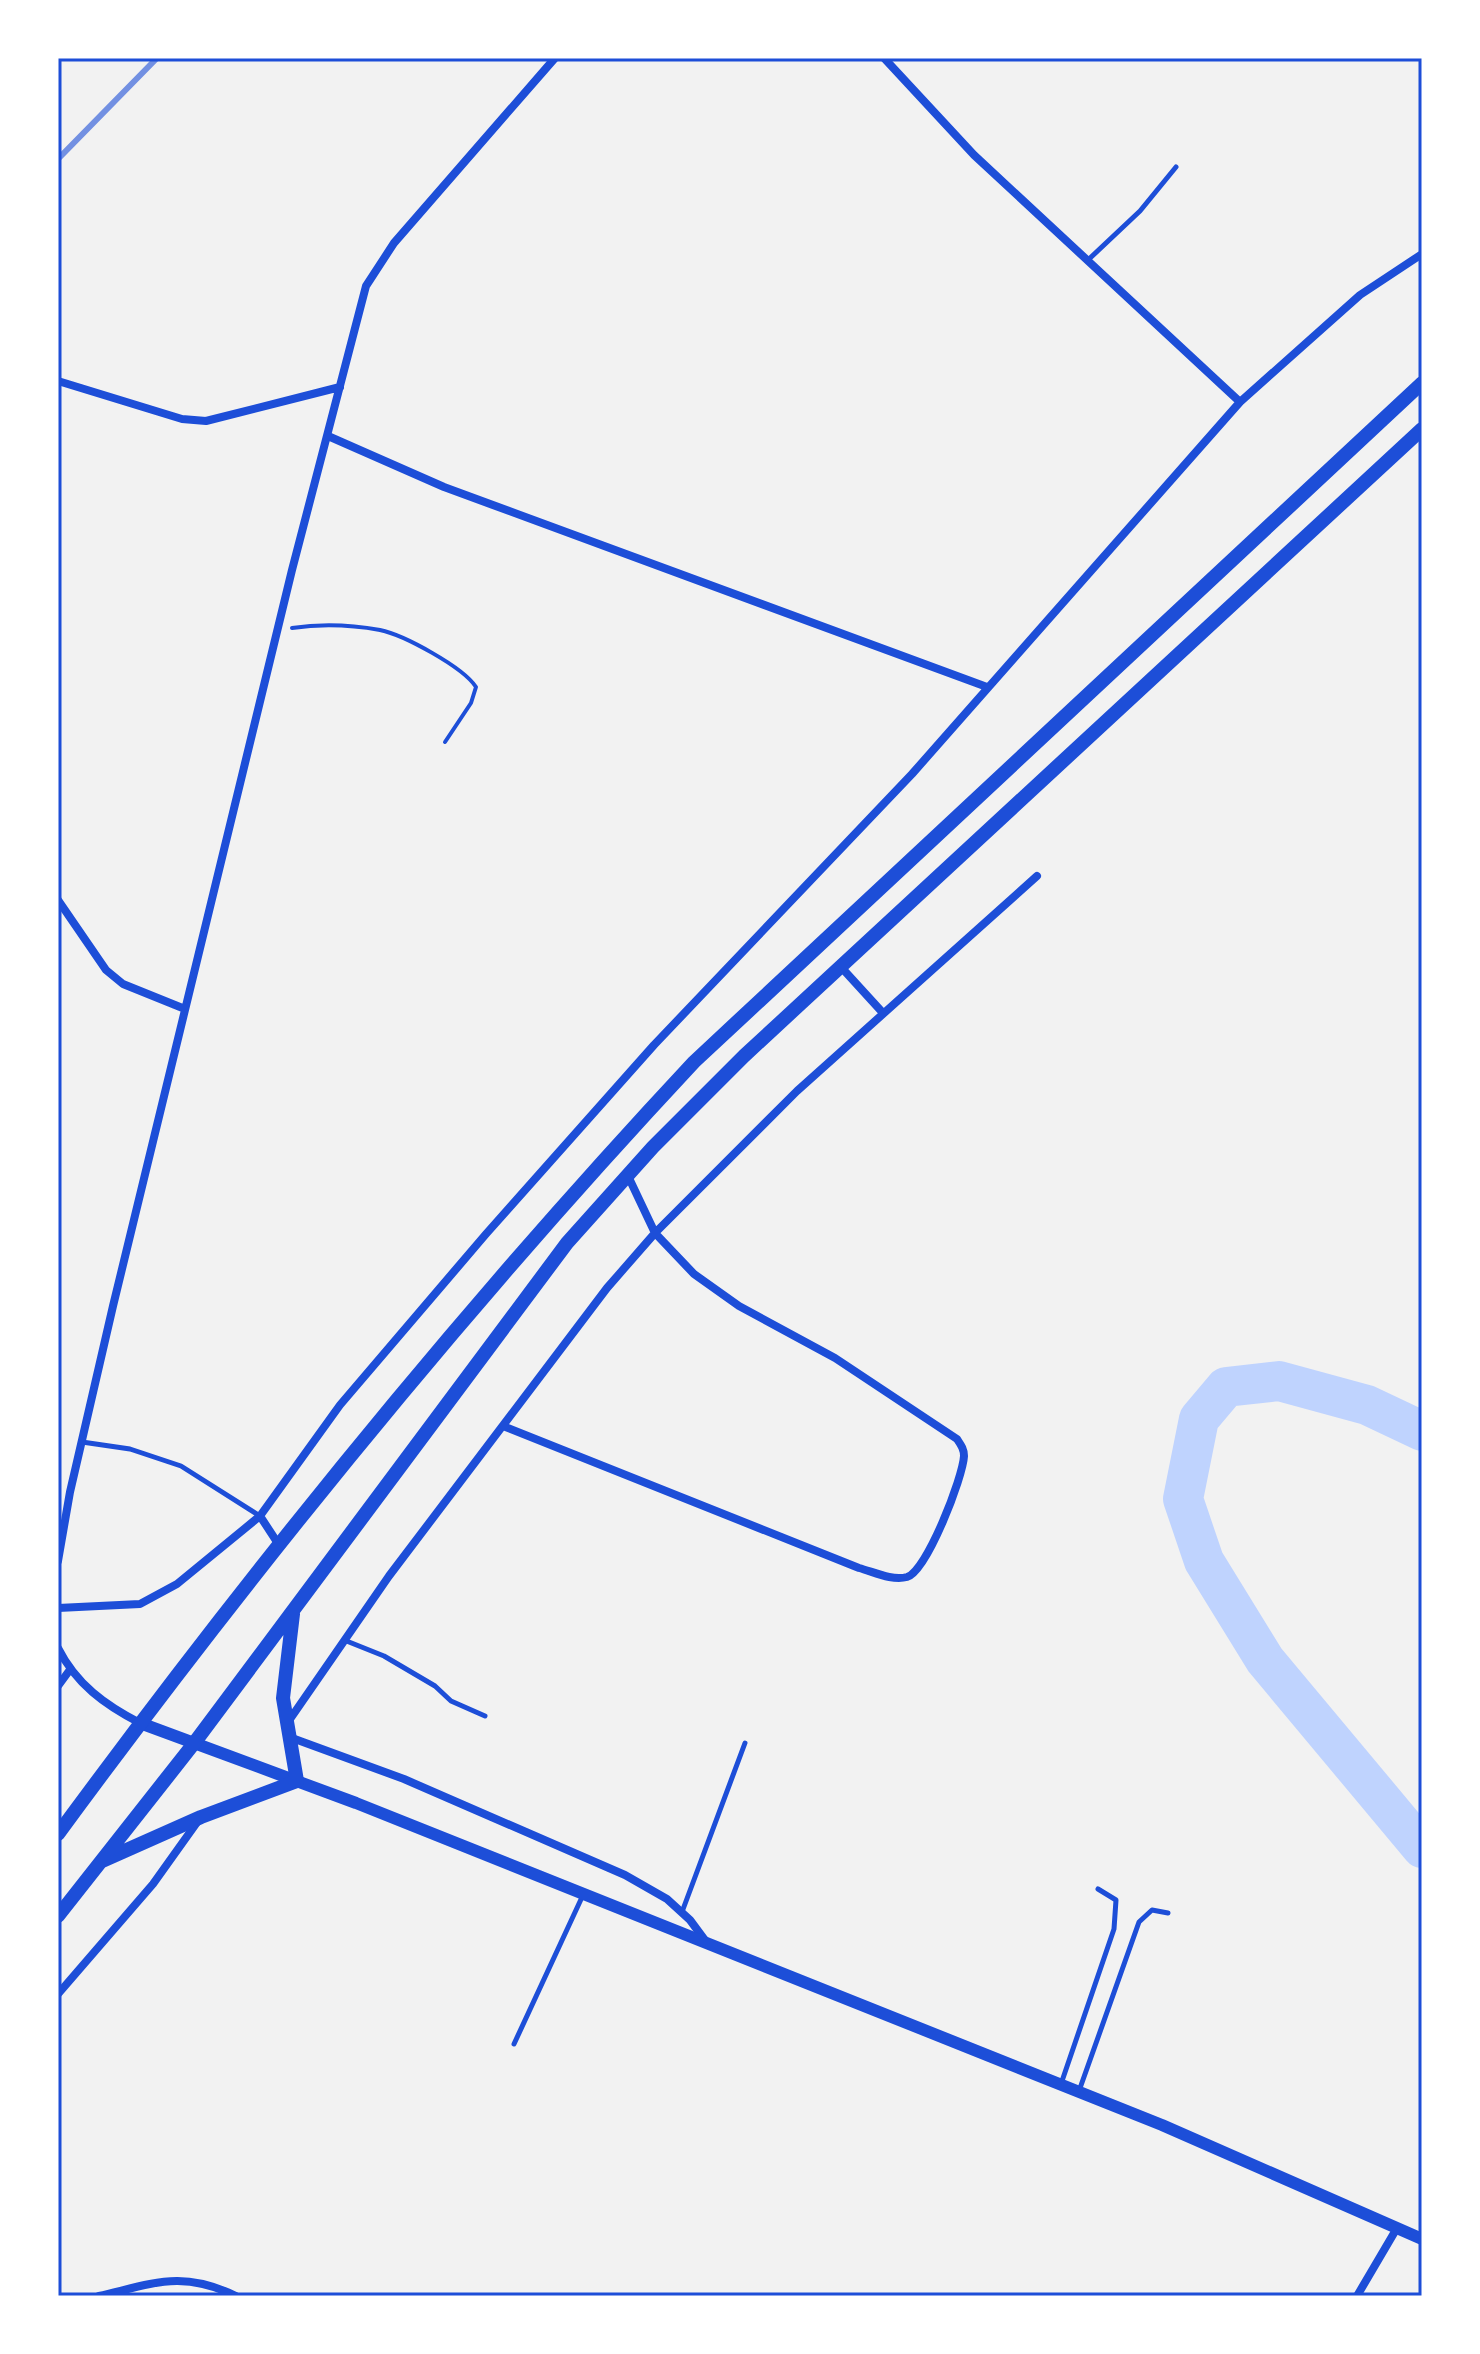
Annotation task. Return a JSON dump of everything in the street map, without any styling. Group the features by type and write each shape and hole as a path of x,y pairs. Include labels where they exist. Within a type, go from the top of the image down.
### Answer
{"main road":[{"path":"58,1834 140,1723 494,1284 593,1170 694,1062 1422,383"},
{"path":"58,1916 195,1742 567,1243 628,1176 734,1066 1422,429"},
{"path":"101,1861 201,1817 297,1781 283,1698 285,1659 293,1610"}],"street":[{"path":"58,1561 81,1442 185,1009 277,630 366,286 378,265 555,58"},
{"path":"884,58 974,155 1240,402"},
{"path":"58,1608 140,1604 177,1584 260,1516 340,1405 486,1234 654,1045 912,774 1240,402 1360,295 1422,254"},
{"path":"58,381 182,419 206,421 340,387"},
{"path":"328,436 444,487 987,687"},
{"path":"288,1722 343,1640 503,1426 607,1288 655,1233 883,1013 1037,876"},
{"path":"58,900 114,977 123,984 185,1009"},
{"path":"841,967 883,1013"},
{"path":"503,1426 859,1568 889,1577 906,1577 922,1565 959,1477 964,1458 957,1439 835,1358 739,1306 694,1274 655,1233 628,1176"},
{"path":"260,1516 281,1547"},
{"path":"58,1648 69,1671 88,1690 140,1723 297,1781 1079,2092 1422,2239"},
{"path":"58,1686 69,1671"},
{"path":"292,1738 404,1779 625,1875 667,1899 682,1912 707,1944"},
{"path":"58,1994 153,1884 201,1817"},
{"path":"1357,2296 1397,2228"},
{"path":"99,2296 175,2278 214,2285 236,2296"}],"lane":[{"path":"1088,260 1140,211 1176,167"},
{"path":"81,1442 130,1449 181,1466 260,1516"},
{"path":"343,1640 384,1656 435,1686 451,1701 485,1716"},
{"path":"682,1912 745,1743"},
{"path":"1061,2085 1114,1929 1116,1900 1098,1889"},
{"path":"514,2044 584,1894"},
{"path":"1079,2092 1139,1922 1152,1910 1168,1913"}],"path":[{"path":"277,630 308,625 382,631 460,669 476,687 471,703 445,742"}],"waterway":[{"path":"1422,1431 1367,1405 1279,1381 1226,1387 1199,1419 1183,1499 1204,1561 1265,1660 1422,1848"}],"railway":[{"path":"58,159 157,58"}]}
